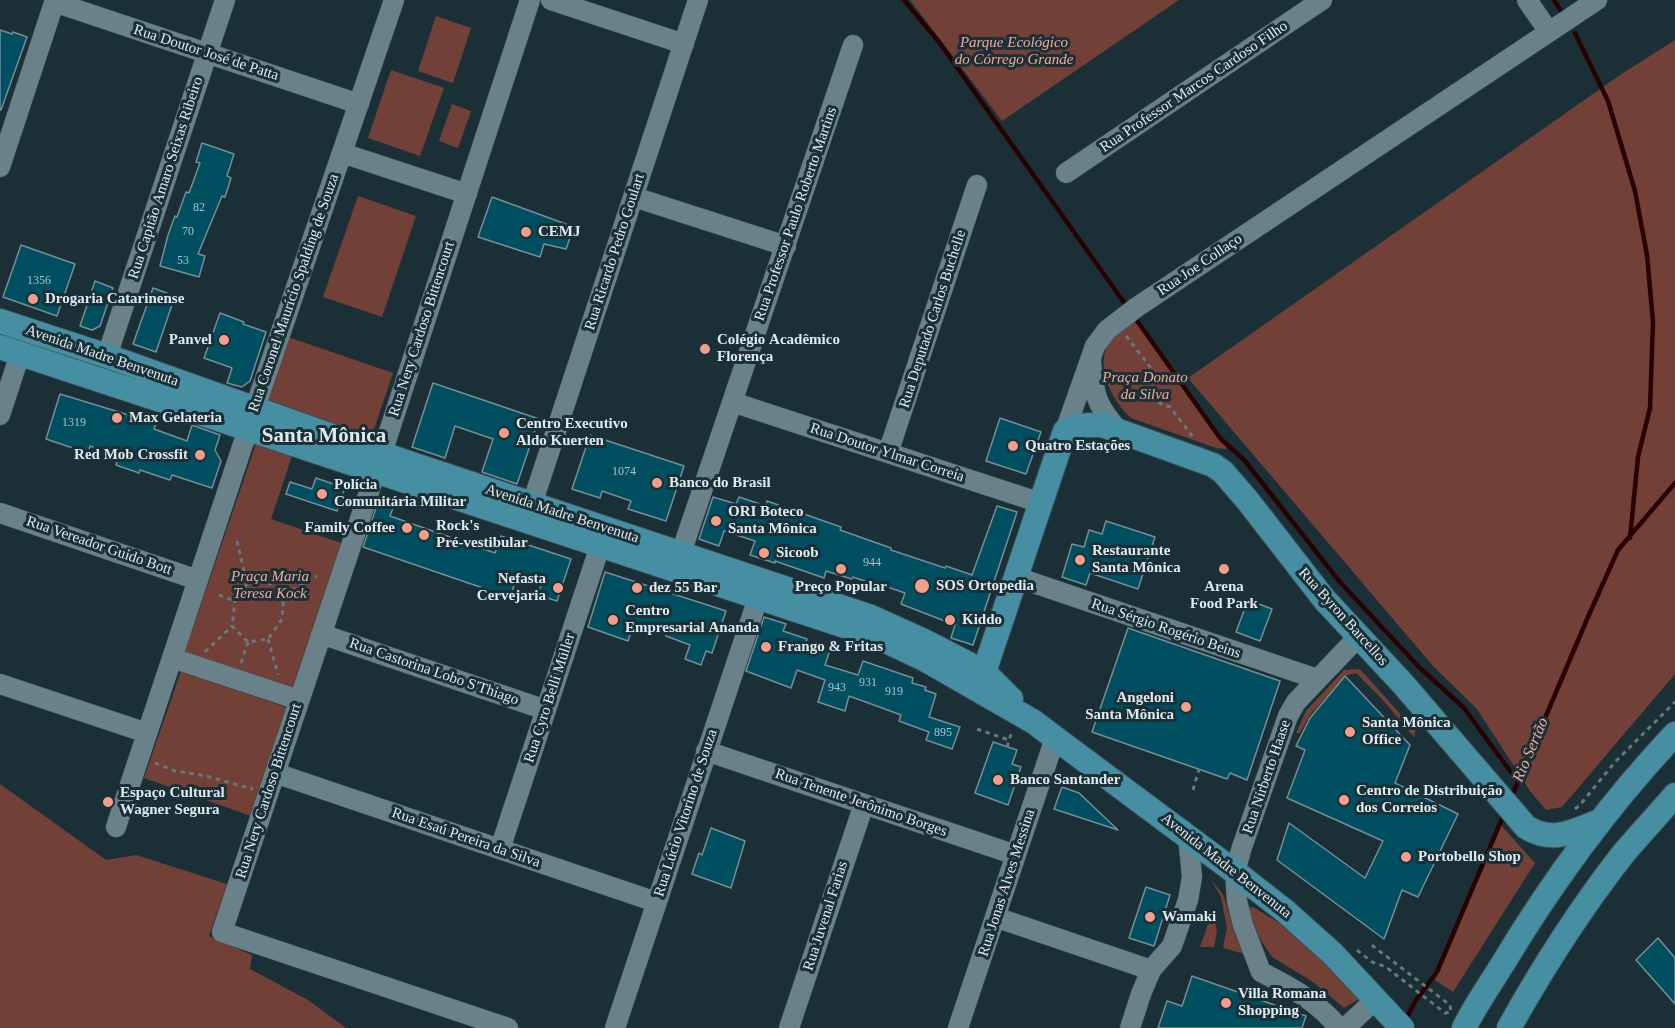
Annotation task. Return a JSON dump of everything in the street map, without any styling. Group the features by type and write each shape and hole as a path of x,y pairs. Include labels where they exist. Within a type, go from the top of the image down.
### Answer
{"main road":[{"name":"Avenida Madre Benvenuta","path":"0,321 107,356 252,419"},
{"name":"Avenida Madre Benvenuta","path":"10,350 252,419 378,463 600,546 857,630 926,660 1024,724 1055,738 1235,872 1306,929 1402,1028"},
{"name":"Rua Byron Barcellos","path":"1065,431 1073,426 1084,424 1102,425 1213,465 1223,472 1324,599 1403,684 1521,822 1536,833 1548,836 1562,835 1600,821"},
{"name":"Rua Joe Collaço","path":"984,672 1065,431"},
{"name":"Avenida Madre Benvenuta","path":"378,463 532,504 871,617 984,672 1024,724"},
{"path":"1458,1020 1600,821 1645,766 1675,734"},
{"path":"1509,1028 1528,993 1583,908 1624,854 1675,795"},
{"path":"1528,993 1528,1028"}],"street":[{"name":"Rua Capitão Amaro Seixas Ribeiro","path":"107,356 225,0"},
{"name":"Rua Coronel Maurício Spalding de Souza","path":"116,826 394,0"},
{"name":"Rua Nery Cardoso Bittencourt","path":"508,1028 222,932 530,0"},
{"path":"551,0 684,44"},
{"name":"Rua Ricardo Pedro Goulart","path":"532,504 699,0"},
{"name":"Rua Professor Marcos Cardoso Filho","path":"1066,173 1322,0"},
{"path":"1527,0 1549,32"},
{"name":"Rua Joe Collaço","path":"1065,431 1091,356 1101,338 1125,316 1597,0"},
{"name":"Rua Doutor José de Patta","path":"55,1 359,104"},
{"path":"1,159 55,1"},
{"name":"Rua Professor Paulo Roberto Martins","path":"681,553 853,45"},
{"path":"342,153 467,194"},
{"name":"Rua Deputado Carlos Buchelle","path":"888,453 977,185"},
{"path":"634,197 786,246"},
{"path":"0,415 10,350"},
{"path":"1091,356 1098,402 1118,430"},
{"name":"Rua Doutor Ylmar Correia","path":"732,402 1041,503"},
{"name":"Rua Vereador Guido Bott","path":"0,513 198,580"},
{"name":"Rua Cyro Belli Müller","path":"500,849 600,546"},
{"name":"Rua Sérgio Rogério Beins","path":"1016,577 1317,680"},
{"name":"Rua Lúcio Vitorino de Souza","path":"615,1028 758,598"},
{"name":"Rua Castorina Lobo S'Thiago","path":"321,634 546,710"},
{"name":"Rua Nirberto Haase","path":"1235,872 1288,717 1296,702 1359,636"},
{"path":"172,658 299,700"},
{"path":"0,684 147,733"},
{"name":"Rua Jonas Alves Messina","path":"958,1028 1055,738"},
{"name":"Rua Tenente Jerônimo Borges","path":"706,751 1016,855"},
{"name":"Rua Esaú Pereira da Silva","path":"275,774 656,902"},
{"name":"Rua Juvenal Farias","path":"789,1028 864,804"},
{"path":"1130,1028 1152,969 1172,946 1188,900 1192,877 1188,836"},
{"path":"1235,872 1237,901 1242,925 1261,972 1301,993 1328,1014 1339,1028"},
{"path":"995,917 1152,969"},
{"path":"1345,1028 1381,1005"}],"path":[{"path":"1125,316 1151,368 1140,396 1170,407 1195,440"},
{"path":"199,658 231,626 235,602 247,584 237,541"},
{"path":"284,595 318,576"},
{"path":"247,584 268,582 284,595"},
{"path":"248,642 268,639 282,619 284,595"},
{"path":"219,596 235,602"},
{"path":"231,626 248,642"},
{"path":"268,639 278,676"},
{"path":"238,671 248,642"},
{"path":"1007,747 1024,724"},
{"path":"977,729 1010,740"},
{"path":"140,756 175,771 206,776 268,794"},
{"path":"1193,790 1199,769"},
{"path":"1369,944 1450,1005 1458,1020"},
{"path":"1405,982 1440,1010 1458,1020"}],"green space":[{"name":"Parque Ecológico do Córrego Grande","path":"910,0 1179,0 1002,121"},
{"path":"436,16 471,28 453,83 418,71"},
{"path":"1675,40 1675,674 1562,807 1546,810 1530,791 1477,709 1433,666 1188,378 1620,75"},
{"path":"391,70 444,88 420,156 368,138"},
{"path":"452,104 471,111 458,148 439,141"},
{"path":"358,196 416,216 382,317 323,297"},
{"name":"Praça Donato da Silva","path":"1134,317 1227,449 1216,448 1131,418 1118,403 1105,374 1105,354 1113,337"},
{"path":"288,337 393,373 371,438 266,402"},
{"name":"Praça Maria Teresa Kock","path":"257,441 293,453 271,519 347,545 297,692 184,654"},
{"path":"1360,669 1411,726 1414,714 1418,719 1414,737 1382,699 1356,673 1345,676 1310,715 1300,733 1296,733 1306,711 1344,670"},
{"path":"181,671 288,708 251,816 144,778"},
{"path":"0,784 106,860 136,855 227,884 209,936 252,955 250,969 308,1000 346,1028 0,1028"},
{"path":"1500,824 1535,863 1453,992 1435,980"},
{"path":"1211,880 1223,894 1236,937 1248,955 1223,948 1227,928 1221,897"},
{"path":"1253,907 1297,934 1364,996 1344,1008 1313,982 1272,957 1260,939 1247,908"},
{"path":"1213,910 1217,931 1214,947 1200,947"}],"building":[{"path":"0,30 27,37 1,110 0,110"},
{"path":"202,143 234,154 227,176 231,178 225,197 222,196 198,254 205,256 199,277 160,266 175,216 177,217 186,192 189,193 200,163 196,162"},
{"name":"CEMJ","path":"492,197 574,227 566,249 544,244 540,257 478,237"},
{"path":"21,245 75,264 57,316 3,297"},
{"path":"95,281 113,288 100,326 92,330 80,326"},
{"path":"153,288 175,296 156,352 133,344"},
{"path":"220,313 266,332 250,381 242,387 227,383 232,368 204,358"},
{"name":"Centro Executivo Aldo Kuerten","path":"433,383 539,419 517,484 482,472 493,439 455,426 445,458 412,447"},
{"path":"60,394 132,416 133,412 157,420 154,429 187,441 192,425 220,435 215,450 221,461 212,488 172,475 170,480 140,470 139,473 116,465 119,456 90,446 88,453 46,439"},
{"name":"Quatro Estações","path":"1000,418 1041,432 1026,474 986,461"},
{"path":"590,435 684,466 666,521 628,509 631,501 602,491 600,498 572,489"},
{"path":"316,478 345,488 337,511 286,494 290,482 312,489"},
{"path":"713,497 736,504 739,497 766,506 767,501 841,527 840,530 891,548 891,550 972,575 997,506 1017,512 973,645 951,638 955,625 901,604 905,593 826,571 824,578 750,555 755,541 724,531 719,546 699,539"},
{"path":"379,499 394,505 390,516 495,553 501,536 571,559 557,601 538,595 542,582 518,573 509,601 482,592 483,588 363,547"},
{"path":"1106,521 1155,537 1138,589 1090,573 1086,585 1062,577 1072,544 1084,547 1089,530 1102,534"},
{"path":"605,572 726,611 712,653 706,651 701,665 685,659 690,645 634,623 628,641 588,627"},
{"path":"1248,600 1272,609 1260,641 1236,632"},
{"path":"764,617 786,624 783,631 830,650 825,665 858,675 863,661 913,678 912,683 926,687 925,690 936,694 929,717 960,727 952,749 926,740 929,732 899,721 901,715 849,696 845,711 818,702 825,680 797,670 791,688 746,671"},
{"name":"Angeloni Santa Mônica","path":"1128,628 1280,681 1247,780 1230,773 1227,779 1092,732"},
{"path":"1345,676 1410,745 1395,783 1458,814 1418,897 1402,890 1384,939 1277,860 1289,823 1365,878 1383,841 1287,798 1305,750 1296,746 1310,718"},
{"name":"Banco Santander","path":"993,742 1017,750 1012,764 1021,767 1008,805 975,793"},
{"path":"1062,787 1079,793 1118,830 1054,809"},
{"path":"711,828 745,841 731,888 692,874 699,853 702,855"},
{"name":"Wamaki","path":"1146,887 1170,895 1154,946 1129,938"},
{"path":"1658,938 1675,958 1675,1004 1636,960"},
{"name":"Villa Romana Shopping","path":"1192,976 1306,1016 1302,1028 1158,1028 1167,1001 1182,1006"}],"waterway":[{"path":"904,0 939,42 1128,308"},
{"path":"1554,0 1563,14"},
{"path":"1575,33 1608,101 1635,191 1647,255 1653,322 1650,408 1638,457 1630,538"},
{"path":"1133,315 1220,438 1245,461 1339,581 1419,667 1464,708 1518,782"},
{"name":"Rio Sertão","path":"1511,798 1618,550 1675,483"},
{"name":"Rio Sertão","path":"1405,1021 1416,1000 1437,972 1504,814"}],"place":[{"name":"CEMJ","path":"526,232"},
{"name":"Drogaria Catarinense","path":"33,299"},
{"name":"Panvel","path":"224,340"},
{"name":"Colégio Acadêmico Florença","path":"705,349"},
{"name":"Max Gelateria","path":"117,418"},
{"name":"Centro Executivo Aldo Kuerten","path":"504,433"},
{"name":"Quatro Estações","path":"1013,446"},
{"name":"Red Mob Crossfit","path":"200,455"},
{"name":"Banco do Brasil","path":"657,483"},
{"name":"Polícia Comunitária Militar","path":"322,494"},
{"name":"ORI Boteco Santa Mônica","path":"716,521"},
{"name":"Family Coffee","path":"407,528"},
{"name":"Rock's Pré-vestibular","path":"424,535"},
{"name":"Sicoob","path":"764,553"},
{"name":"Restaurante Santa Mônica","path":"1080,560"},
{"name":"Preço Popular","path":"841,569"},
{"name":"Arena Food Park","path":"1224,569"},
{"name":"SOS Ortopedia","path":"922,586"},
{"name":"Nefasta Cervejaria","path":"558,588"},
{"name":"dez 55 Bar","path":"637,588"},
{"name":"Centro Empresarial Ananda","path":"613,620"},
{"name":"Kiddo","path":"950,620"},
{"name":"Frango & Fritas","path":"766,647"},
{"name":"Angeloni Santa Mônica","path":"1186,707"},
{"name":"Santa Mônica Office","path":"1350,732"},
{"name":"Banco Santander","path":"998,780"},
{"name":"Centro de Distribuição dos Correios","path":"1344,800"},
{"name":"Espaço Cultural Wagner Segura","path":"108,802"},
{"name":"Portobello Shop","path":"1406,857"},
{"name":"Wamaki","path":"1150,917"},
{"name":"Villa Romana Shopping","path":"1226,1003"}],"district":[{"name":"Santa Mônica","path":"324,437"}]}
